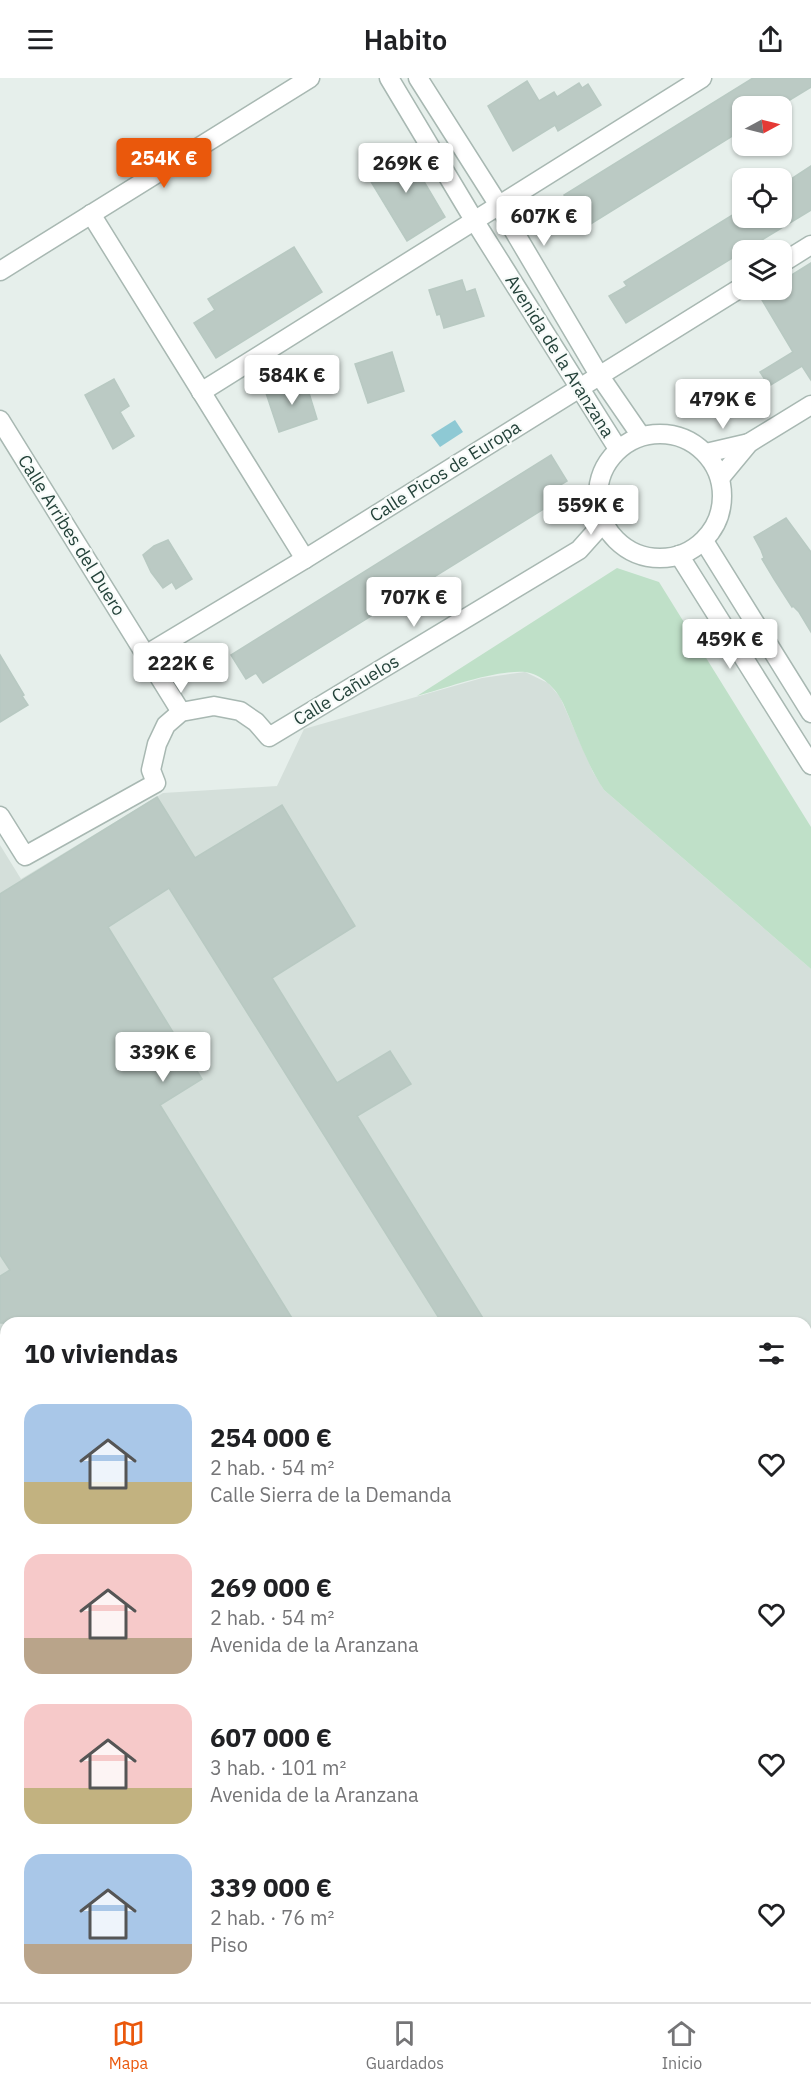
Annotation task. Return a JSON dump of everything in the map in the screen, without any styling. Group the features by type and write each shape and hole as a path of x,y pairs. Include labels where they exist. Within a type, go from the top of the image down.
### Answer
{"street":[{"path":"0,271 310,78"},
{"name":"Avenida de la Aranzana","path":"389,78 618,449"},
{"name":"Avenida de la Aranzana","path":"418,78 498,204 599,375 641,436"},
{"path":"201,392 702,78"},
{"path":"91,214 305,559"},
{"path":"792,257 811,245"},
{"name":"Calle Picos de Europa","path":"147,654 305,559 732,293"},
{"path":"706,453 749,443 811,405"},
{"name":"Calle Arribes del Duero","path":"0,420 181,712"},
{"path":"656,433 686,439 706,453 720,478 722,501 714,528 695,548 679,555 659,558 643,556 618,542 604,522 598,497 605,466 618,449 641,436 656,433"},
{"path":"720,478 749,443"},
{"name":"Calle Cañuelos","path":"181,712 214,706 240,711 256,722 269,737 579,550 604,522"},
{"path":"704,541 811,713"},
{"name":"Calle Cañuelos","path":"579,550 618,542"},
{"path":"679,555 811,765"},
{"path":"0,816 25,856 156,783 151,770 157,744 166,725 181,712"}],"shaded area":[{"path":"525,672 548,683 560,697 593,772 604,790 811,969 811,1317 0,1317 0,845 21,879 163,793 277,786 304,729 482,678"}],"green space":[{"path":"617,568 659,582 811,827 811,969 604,790 560,697 542,679 531,673 513,672 471,680 417,696"}],"water":[{"path":"455,420 463,432 440,447 431,435"}],"building":[{"path":"753,78 811,78 811,87 792,99 792,96 732,96 732,136 589,225 586,221 569,231 553,205 565,197 564,195"},
{"path":"527,81 539,101 554,92 557,97 579,83 582,88 588,84 601,105 558,131 555,125 513,151 488,106"},
{"path":"403,146 445,217 407,241 370,180 382,173 375,163"},
{"path":"811,166 811,210 792,222 792,178"},
{"path":"732,215 732,228 782,228 762,240 732,240 732,258 626,323 609,296 627,286 624,282"},
{"path":"294,247 322,292 216,358 194,323 215,310 208,299"},
{"path":"811,263 811,380 802,366 769,386 760,372 793,352 762,300 792,300 792,275"},
{"path":"462,280 466,292 475,289 484,316 444,328 429,290"},
{"path":"392,352 404,391 368,403 355,364"},
{"path":"114,379 129,406 120,412 134,436 113,449 85,395"},
{"path":"305,380 317,419 279,432 266,393"},
{"path":"551,455 567,481 557,487 563,497 263,683 256,673 246,679 231,655"},
{"path":"786,518 811,552 811,632 799,612 792,607 762,559 764,558 754,537"},
{"path":"168,540 192,579 176,589 172,582 163,588 151,572 143,555 154,546"},
{"path":"0,655 28,705 0,722"},
{"path":"157,797 195,858 282,805 355,926 272,978 337,1083 390,1051 411,1084 357,1116 482,1317 438,1317 169,888 108,927 202,1079 160,1105 291,1317 0,1317 0,1276 10,1270 0,1255 0,894"}]}
